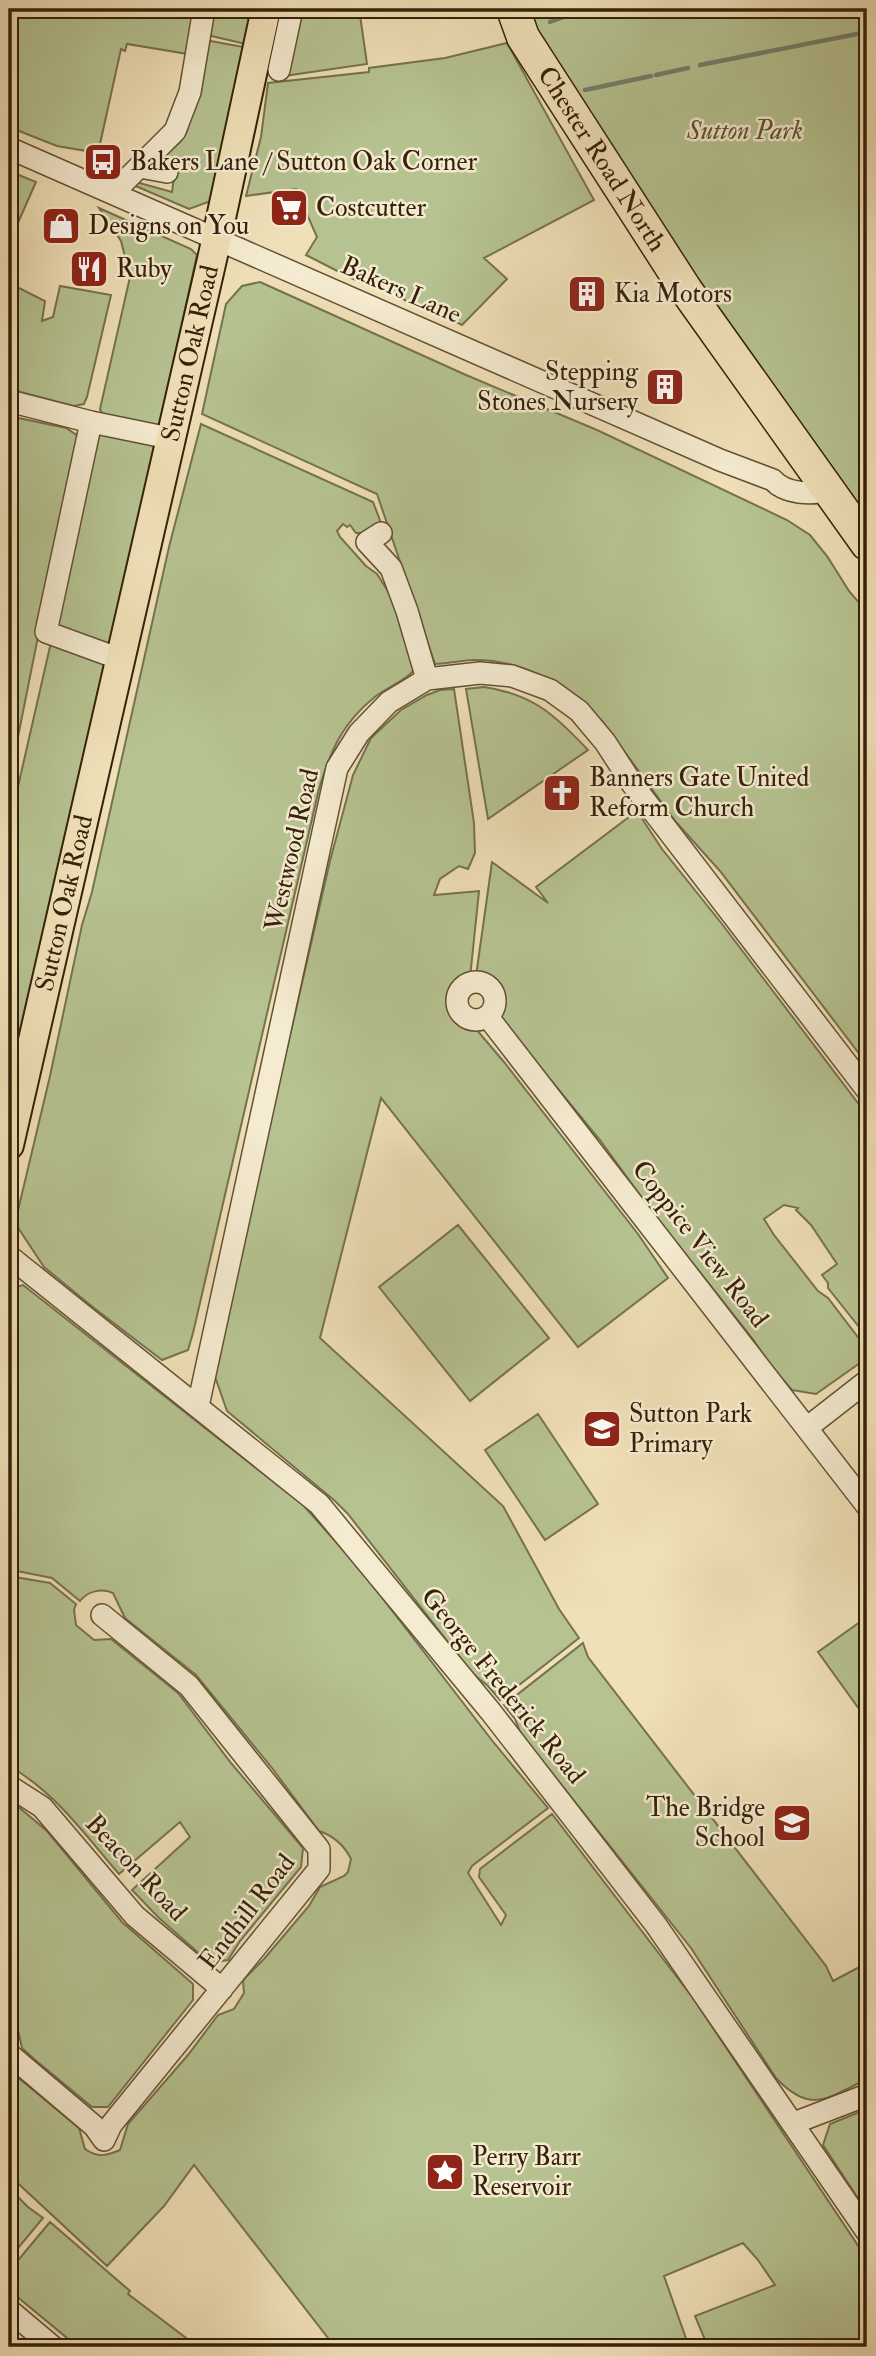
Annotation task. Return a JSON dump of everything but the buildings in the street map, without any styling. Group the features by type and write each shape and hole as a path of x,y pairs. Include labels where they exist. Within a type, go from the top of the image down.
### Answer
{"highway":[{"name":"Chester Road North","path":"513,9 523,37 625,198 686,290 867,544"}],"main road":[{"name":"Sutton Oak Road","path":"9,1145 216,239 273,57 266,9"}],"street":[{"path":"113,193 175,131 190,92 204,9"},
{"name":"Sutton Oak Road","path":"273,57 292,9"},
{"name":"Bakers Lane","path":"9,148 708,455 773,480 777,485 813,494 821,481"},
{"path":"140,167 167,172"},
{"path":"9,401 90,422 169,438"},
{"path":"90,422 46,632 120,659"},
{"path":"368,536 391,568 427,679"},
{"name":"Westwood Road","path":"198,1406 337,768 359,733 389,702 427,679 480,673 512,676 550,690 579,711 605,741 633,785 867,1090"},
{"name":"Coppice View Road","path":"488,1017 867,1506"},
{"name":"George Frederick Road","path":"9,1256 319,1504 491,1712 656,1925 867,2232"},
{"path":"807,1427 867,1381"},
{"name":"Endhill Road","path":"9,2054 103,2125 222,1989 319,1869 320,1849 189,1686 102,1615"},
{"name":"Beacon Road","path":"9,1786 42,1807 135,1916 222,1989"},
{"path":"794,2123 867,2095"},
{"path":"9,2310 53,2347"}],"green space":[{"path":"9,9 195,9 188,54 127,44 125,51 121,49 98,153 57,146 9,127"},
{"path":"212,9 258,9 250,45 207,35"},
{"name":"Sutton Park","path":"524,9 867,9 867,527 832,480 532,30"},
{"path":"353,11 360,15 367,64 284,76 299,17"},
{"path":"205,40 249,48 211,201 189,209 131,184 136,182 172,192 174,177 155,164 180,142 187,131"},
{"path":"507,43 594,200 484,258 507,279 462,325 351,278 306,255 317,237 296,189 246,196 261,137 268,83 369,72 369,68 445,58"},
{"path":"9,171 36,182 9,243"},
{"path":"99,208 191,249 197,255 159,427 103,415 100,409 130,277 121,241"},
{"path":"260,282 466,375 597,430 787,520 810,535 827,556 849,591 867,612 867,1064 720,871 676,822 602,721 589,708 544,677 509,664 473,660 435,664 377,494 202,414 226,304 242,286"},
{"path":"9,283 45,301 42,321 53,317 60,286 111,295 84,404 74,406 9,389"},
{"path":"9,416 66,428 78,436 9,782"},
{"path":"201,424 373,502 381,523 366,533 356,533 350,525 347,527 343,524 337,531 366,566 377,574 391,596 415,667 409,675 376,696 355,716 328,761 319,789 193,1333 188,1350 162,1360 44,1267 15,1223 169,547"},
{"path":"98,432 153,443 157,448 115,638 108,648 55,626"},
{"path":"51,642 108,665 9,1110 9,826"},
{"path":"484,687 516,695 542,708 565,726 588,750 488,819 466,689"},
{"path":"454,689 474,823 475,853 468,869 459,866 440,879 434,895 479,891 470,978 459,981 452,987 449,1007 456,1018 471,1023 504,1062 638,1234 668,1278 578,1347 381,1098 320,1338 503,1506 559,1609 579,1638 500,1700 473,1674 348,1514 227,1411 213,1371 330,861 353,775 371,738 401,710 427,695"},
{"path":"637,811 662,849 867,1115 867,1337 828,1288 822,1275 837,1264 811,1225 796,1210 798,1208 784,1205 764,1219 818,1291 828,1298 867,1349 867,1358 816,1394 792,1390 772,1367 600,1140 508,1028 495,1007 494,989 489,982 476,976 492,862 548,903 536,887"},
{"path":"458,1225 549,1338 470,1401 379,1287"},
{"path":"23,1285 303,1505 360,1569 494,1743 548,1808 472,1866 468,1873 501,1925 506,1915 479,1877 480,1869 552,1814 693,1998 867,2259 867,2338 841,2347 708,2347 695,2316 775,2285 743,2243 664,2276 689,2347 335,2347 194,2165 164,2206 107,2266 9,2175 9,2070 79,2128 85,2149 102,2155 120,2150 128,2124 188,2055 218,2015 234,2009 244,1993 243,1981 246,1977 309,1906 320,1887 348,1872 351,1859 338,1842 319,1831 196,1675 125,1618 113,1593 95,1591 80,1601 52,1578 12,1570 9,1572 9,1289"},
{"path":"538,1414 598,1504 545,1540 485,1450"},
{"path":"9,1576 50,1583 76,1604 76,1625 94,1640 111,1639 178,1693 231,1763 303,1848 301,1867 240,1941 228,1960 210,1963 132,1890 190,1837 180,1822 119,1874 55,1801 9,1766"},
{"path":"867,1617 867,1720 818,1652"},
{"path":"583,1643 588,1657 826,1966 833,1981 867,1963 867,2079 830,2097 810,2100 788,2089 776,2078 691,1948 521,1734 515,1719 504,1705"},
{"path":"9,1799 47,1831 122,1922 193,1984 193,2000 108,2107 92,2107 34,2059 22,2048 18,2030 9,2023"},
{"path":"867,2109 867,2212 823,2145 830,2124"},
{"path":"9,2188 43,2218 9,2259"},
{"path":"50,2222 130,2291 128,2294 198,2347 78,2347 9,2290 9,2271"}],"waterway":[{"path":"550,22 585,9"},
{"path":"700,65 867,32"},
{"path":"656,75 688,68"},
{"path":"585,90 651,76"}],"place":[{"name":"Bakers Lane / Sutton Oak Corner","path":"103,162"},
{"name":"Costcutter","path":"289,208"},
{"name":"Designs on You","path":"61,226"},
{"name":"Ruby","path":"89,269"},
{"name":"Kia Motors","path":"587,294"},
{"name":"Stepping Stones Nursery","path":"665,387"},
{"name":"Banners Gate United Reform Church","path":"562,793"},
{"name":"Sutton Park Primary","path":"602,1429"},
{"name":"The Bridge School","path":"792,1823"},
{"name":"Perry Barr Reservoir","path":"445,2172"}]}
